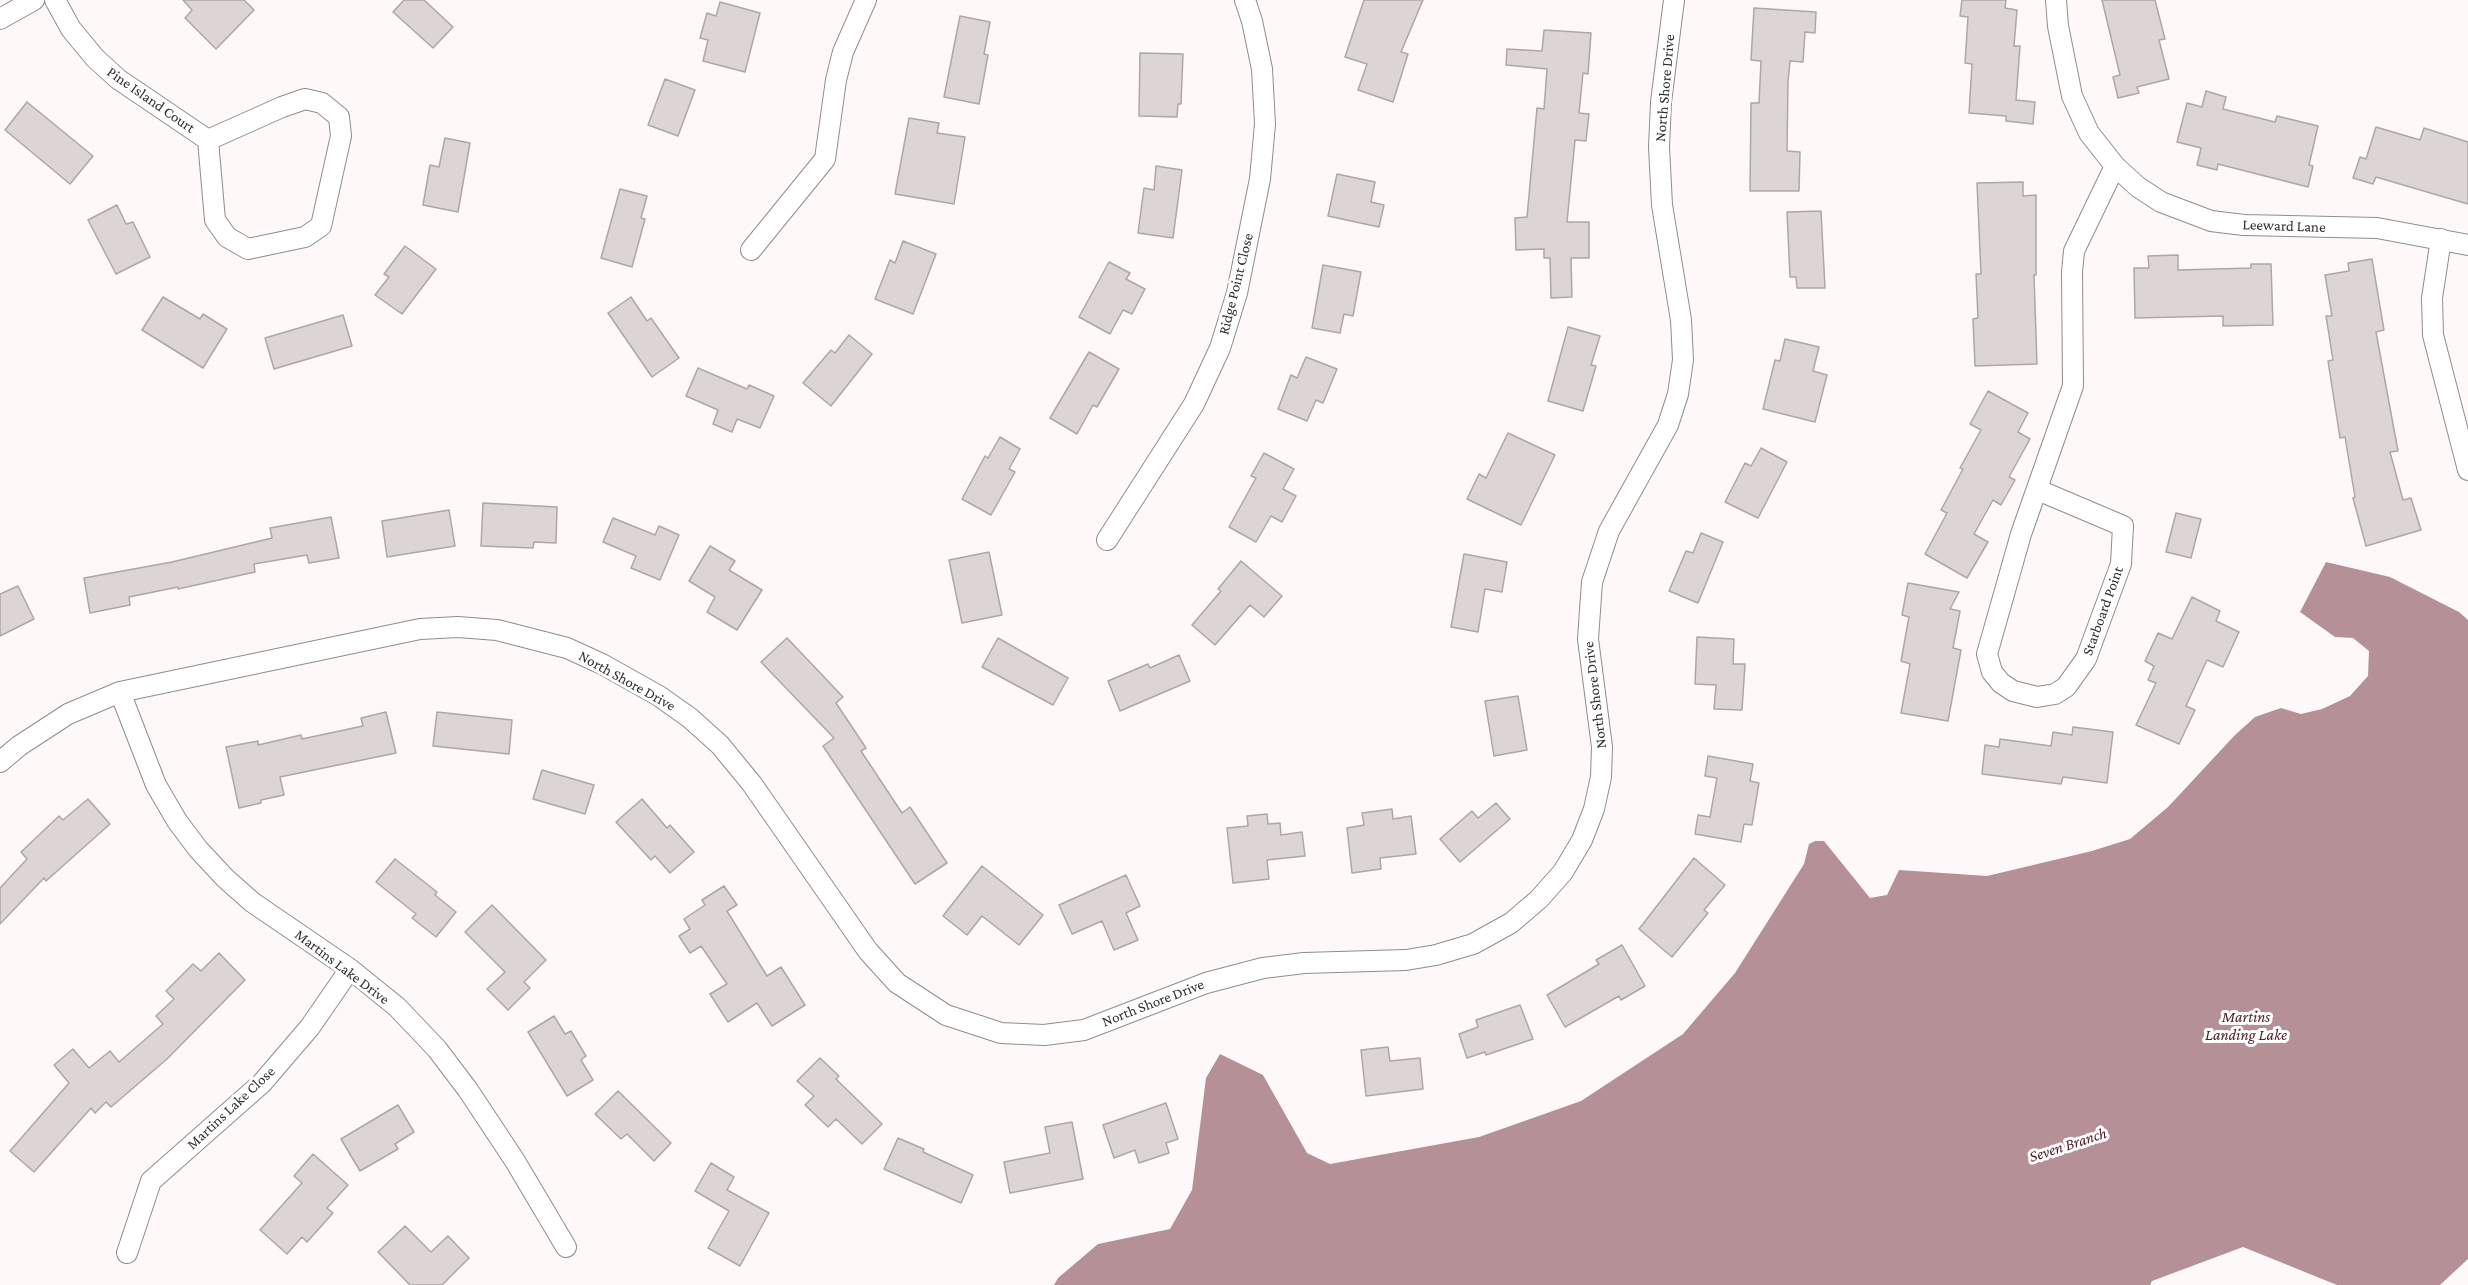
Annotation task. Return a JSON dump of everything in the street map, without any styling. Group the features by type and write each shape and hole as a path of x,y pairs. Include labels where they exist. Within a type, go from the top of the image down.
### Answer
{"street":[{"path":"0,19 33,0"},
{"name":"Pine Island Court","path":"55,0 71,28 95,58 118,79 208,140"},
{"path":"751,250 825,159 836,80 843,52 866,0"},
{"name":"Ridge Point Close","path":"1107,540 1194,404 1221,348 1237,293 1260,179 1265,124 1262,69 1245,0"},
{"name":"North Shore Drive","path":"0,762 19,746 68,714 120,693 420,629 458,627 497,630 567,648 602,664 659,696 690,718 720,745 752,784 868,951 897,983 946,1015 1001,1033 1044,1035 1084,1030 1206,983 1263,968 1304,963 1406,960 1436,955 1473,944 1511,923 1539,899 1563,872 1582,840 1596,798 1602,747 1588,639 1592,582 1609,531 1668,425 1678,394 1683,360 1681,320 1662,205 1659,147 1660,102 1674,0"},
{"name":"Leeward Lane","path":"2056,0 2058,26 2072,96 2089,133 2115,166 2138,187 2161,202 2211,220 2244,225 2377,228 2468,245"},
{"name":"Pine Island Court","path":"305,99 322,103 339,117 341,136 321,226 305,237 248,249 227,237 215,220 208,140 282,106 305,99"},
{"name":"Starboard Point","path":"2038,490 2123,526 2121,564 2086,659 2066,687 2055,694 2037,697 2013,691 2001,683 1992,672 1987,654 2021,534 2073,386 2072,272 2074,251 2115,166"},
{"path":"2440,239 2432,298 2433,335 2468,471"},
{"name":"Martins Lake Drive","path":"120,693 156,785 198,849 252,902 350,969 397,1007 437,1049 468,1090 509,1152 566,1247"},
{"name":"Martins Lake Close","path":"127,1253 152,1181 262,1083 309,1027 350,969"}],"water":[{"name":"Martins Landing Lake","path":"2326,562 2390,577 2459,612 2468,620 2468,1259 2440,1285 2337,1285 2243,1247 2152,1281 2150,1285 1054,1285 1058,1278 1098,1244 1170,1229 1192,1190 1206,1078 1220,1054 1263,1075 1307,1153 1330,1164 1479,1137 1581,1101 1683,1034 1735,973 1804,864 1809,844 1815,841 1824,841 1870,898 1887,895 1899,870 1987,876 2092,851 2130,839 2168,807 2235,735 2255,717 2281,708 2301,714 2322,709 2350,696 2368,676 2369,651 2353,638 2335,637 2300,612"}],"building":[{"path":"183,0 244,0 254,10 216,49 185,18 192,10"},
{"path":"404,0 424,0 453,27 433,48 393,12"},
{"path":"1364,0 1423,0 1401,52 1408,54 1393,102 1358,90 1367,64 1345,57"},
{"path":"1962,0 2006,0 2005,8 2017,10 2014,46 2020,46 2016,100 2035,102 2033,124 2006,121 2006,116 1969,113 1972,64 1965,63 1968,17 1960,16"},
{"path":"2102,0 2155,0 2165,39 2159,40 2169,79 2137,87 2139,93 2118,98 2113,77 2120,75"},
{"path":"720,2 760,13 745,72 703,61 708,40 700,38 707,13 716,16"},
{"path":"1754,8 1816,12 1815,33 1805,32 1803,62 1790,61 1788,82 1787,151 1800,152 1799,191 1750,191 1751,103 1759,103 1761,61 1751,60"},
{"path":"960,16 990,22 984,54 988,55 979,104 944,97"},
{"path":"1544,30 1591,33 1588,74 1583,73 1579,113 1589,114 1586,141 1575,140 1567,222 1589,222 1589,258 1571,258 1572,297 1551,298 1550,258 1544,258 1544,249 1516,250 1515,218 1527,217 1537,108 1544,109 1547,69 1506,65 1507,49 1542,51"},
{"path":"1140,53 1183,54 1181,104 1178,104 1177,117 1139,116"},
{"path":"665,79 695,90 678,136 648,125"},
{"path":"2206,91 2226,97 2223,109 2275,122 2277,116 2318,126 2309,165 2313,166 2308,187 2218,164 2217,170 2197,165 2201,148 2177,142 2187,103 2202,107"},
{"path":"27,102 93,156 70,184 5,130"},
{"path":"909,118 939,123 937,133 965,137 954,204 895,194"},
{"path":"2376,127 2420,140 2424,128 2468,142 2468,204 2376,177 2373,184 2353,178 2360,157 2366,159"},
{"path":"445,138 470,143 458,212 423,205 430,165 439,167"},
{"path":"1156,166 1182,170 1173,238 1138,233 1144,188 1154,190"},
{"path":"1337,174 1375,182 1371,202 1384,205 1379,227 1328,216"},
{"path":"2023,182 2023,196 2036,195 2036,275 2034,275 2037,364 1975,366 1973,319 1978,318 1976,274 1981,274 1977,183"},
{"path":"620,189 647,196 641,218 645,219 632,267 601,258"},
{"path":"117,205 126,224 133,222 150,257 116,274 88,220"},
{"path":"1821,211 1825,288 1797,288 1796,277 1790,277 1787,212"},
{"path":"903,241 936,254 913,314 875,299 890,260 895,263"},
{"path":"405,246 436,269 402,314 375,295 389,277 384,274"},
{"path":"2178,255 2178,270 2251,268 2251,264 2271,264 2273,325 2223,326 2223,316 2135,318 2134,268 2149,268 2148,256"},
{"path":"2372,259 2384,330 2376,332 2398,451 2390,452 2403,500 2411,498 2421,530 2366,546 2353,498 2355,497 2345,437 2340,438 2328,361 2333,360 2326,316 2332,316 2325,275 2349,271 2348,263"},
{"path":"1109,262 1130,273 1126,279 1145,289 1132,314 1123,310 1110,334 1079,317"},
{"path":"1323,265 1361,272 1353,316 1344,314 1340,333 1312,328"},
{"path":"163,297 200,319 203,314 227,329 203,368 142,330"},
{"path":"631,297 647,321 651,318 679,358 652,377 608,313"},
{"path":"343,315 352,346 274,369 265,338"},
{"path":"1568,327 1600,336 1591,365 1596,366 1583,411 1548,401"},
{"path":"849,335 872,354 831,406 803,383 831,350 835,353"},
{"path":"1785,339 1819,347 1813,371 1827,375 1815,422 1763,409 1775,360 1780,361"},
{"path":"1089,352 1119,369 1097,407 1093,405 1077,434 1050,418"},
{"path":"1306,357 1337,369 1323,403 1316,400 1307,421 1278,409 1291,375 1297,378"},
{"path":"698,368 747,389 749,385 774,396 760,428 737,419 732,432 713,424 718,410 686,396"},
{"path":"1988,391 2028,413 2018,432 2030,439 2009,477 2015,480 2001,505 1993,500 1974,534 1988,542 1967,578 1925,554 1947,513 1941,510 1981,430 1970,424"},
{"path":"1508,433 1555,455 1521,525 1467,499 1479,474 1486,478"},
{"path":"1000,437 1020,449 1009,469 1015,472 991,515 962,499 985,456 988,458"},
{"path":"1761,448 1787,462 1758,518 1725,502 1745,463 1751,466"},
{"path":"1264,453 1294,469 1283,489 1296,496 1282,522 1271,516 1256,542 1229,527 1256,478 1251,476"},
{"path":"483,503 557,507 556,543 534,542 533,548 481,546"},
{"path":"449,510 455,546 387,557 382,521"},
{"path":"2176,513 2201,519 2191,558 2166,552"},
{"path":"331,517 339,558 309,563 307,555 254,564 255,572 129,597 130,605 90,613 84,578 172,562 272,538 270,528"},
{"path":"613,518 655,535 659,526 679,535 660,580 631,568 636,556 603,542"},
{"path":"1701,533 1723,542 1698,603 1669,591 1686,551 1693,553"},
{"path":"710,546 735,561 729,570 762,590 737,630 707,612 715,597 689,581"},
{"path":"989,552 1002,615 962,623 949,560"},
{"path":"1464,554 1507,562 1502,592 1485,589 1478,632 1451,627"},
{"path":"1241,561 1282,596 1264,617 1250,605 1215,645 1192,625 1221,591 1218,589"},
{"path":"1908,583 1959,592 1950,609 1960,611 1953,648 1961,650 1948,721 1901,713 1910,664 1901,661 1909,617 1902,615"},
{"path":"18,586 34,619 0,636 0,594"},
{"path":"2192,597 2220,611 2216,621 2239,632 2223,667 2207,660 2186,706 2195,710 2179,744 2136,725 2156,683 2148,680 2154,666 2145,661 2158,633 2172,639"},
{"path":"1697,637 1734,639 1733,664 1745,664 1742,710 1714,709 1716,685 1695,684"},
{"path":"787,638 843,697 836,703 866,748 861,751 902,813 910,807 947,863 915,884 823,746 834,738 761,662"},
{"path":"998,638 1068,678 1053,705 982,667"},
{"path":"1179,655 1190,681 1120,711 1108,681 1148,664 1150,668"},
{"path":"1518,696 1527,750 1494,756 1485,701"},
{"path":"386,712 396,753 280,777 284,795 239,808 226,747 258,741 258,745 301,735 302,739 363,726 361,718"},
{"path":"437,712 512,720 509,754 433,746"},
{"path":"2073,727 2113,732 2107,783 2063,777 2061,784 1982,774 1985,745 1999,747 2000,739 2051,746 2053,732 2072,735"},
{"path":"1708,756 1753,764 1750,781 1759,783 1752,825 1744,824 1741,842 1695,834 1698,815 1710,817 1717,778 1705,776"},
{"path":"542,770 594,785 585,814 533,799"},
{"path":"88,799 110,824 46,881 44,878 0,924 0,888 27,859 21,852 59,816 63,820"},
{"path":"642,799 667,828 670,825 694,852 670,873 655,856 651,860 616,822"},
{"path":"1496,803 1510,819 1460,862 1440,839 1472,811 1478,818"},
{"path":"1392,809 1393,819 1411,816 1416,854 1380,858 1381,869 1352,873 1347,828 1364,825 1362,813"},
{"path":"1267,814 1268,824 1280,823 1281,835 1302,832 1305,856 1267,860 1269,879 1233,883 1227,828 1248,826 1247,816"},
{"path":"1694,858 1725,885 1704,910 1708,913 1672,957 1639,929"},
{"path":"395,859 437,892 435,895 456,912 436,937 412,918 416,914 376,882"},
{"path":"982,866 1043,915 1019,945 982,916 967,935 943,916"},
{"path":"1126,875 1140,906 1126,913 1138,940 1114,950 1102,921 1072,934 1059,905"},
{"path":"724,886 737,905 727,911 767,976 781,967 805,1005 772,1026 757,1003 728,1022 710,994 727,984 701,946 690,953 679,936 690,929 684,919 705,905 702,900"},
{"path":"492,905 546,960 524,982 530,988 508,1010 487,989 505,972 465,932"},
{"path":"1622,945 1645,986 1621,1000 1619,996 1565,1027 1547,995 1599,964 1596,960"},
{"path":"219,953 245,980 167,1059 111,1107 106,1102 95,1113 91,1108 34,1172 10,1151 69,1083 54,1065 73,1049 89,1068 110,1051 119,1062 163,1024 156,1016 174,999 166,991 193,964 201,971"},
{"path":"1520,1005 1533,1039 1486,1055 1485,1052 1467,1058 1459,1034 1478,1027 1476,1020"},
{"path":"554,1016 565,1034 571,1031 586,1056 581,1060 593,1080 567,1096 528,1032"},
{"path":"1388,1047 1390,1061 1420,1058 1423,1089 1366,1096 1361,1050"},
{"path":"820,1058 839,1076 836,1079 882,1124 862,1144 836,1119 828,1127 805,1105 814,1096 797,1081"},
{"path":"618,1091 671,1143 654,1161 627,1134 621,1139 595,1114"},
{"path":"1166,1103 1178,1139 1166,1143 1169,1153 1139,1163 1135,1150 1114,1158 1103,1125"},
{"path":"398,1105 414,1132 395,1144 398,1149 360,1171 341,1139"},
{"path":"1072,1122 1083,1179 1010,1193 1004,1162 1050,1153 1045,1127"},
{"path":"898,1138 973,1175 961,1203 884,1169"},
{"path":"313,1154 348,1185 327,1208 333,1213 307,1242 302,1237 287,1254 260,1230 302,1183 294,1176"},
{"path":"711,1163 734,1177 727,1190 769,1213 740,1266 708,1248 729,1211 695,1191"},
{"path":"405,1226 431,1252 448,1236 469,1258 442,1285 410,1285 378,1252"}],"water label":[{"name":"Seven Branch","path":"2068,1145"}]}
